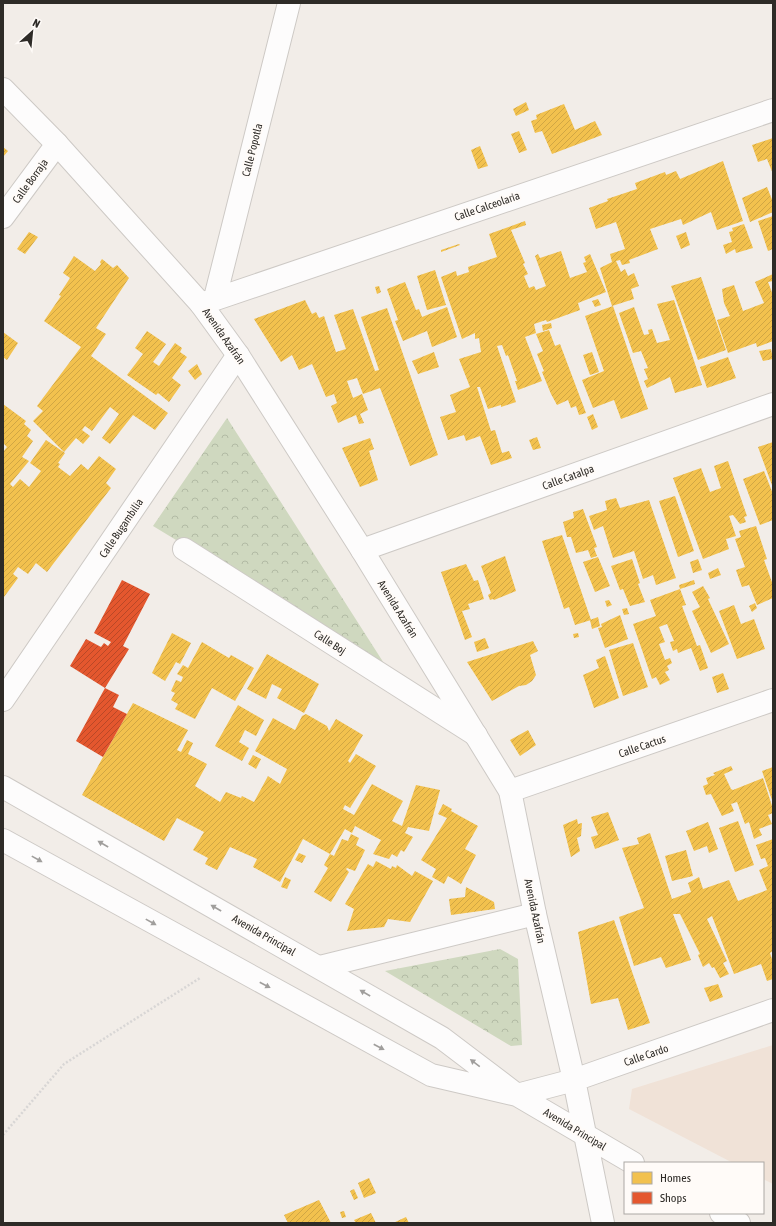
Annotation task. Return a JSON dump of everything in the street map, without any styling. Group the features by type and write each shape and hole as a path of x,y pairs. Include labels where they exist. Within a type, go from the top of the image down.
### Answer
{"street":[{"name":"Calle Popotla","path":"208,301 289,3"},
{"name":"Avenida Azafrán","path":"3,89 208,301 238,355 362,550 510,791 535,914 574,1080 603,1223"},
{"name":"Calle Calceolaria","path":"208,301 773,110"},
{"name":"Calle Borraja","path":"3,217 57,144"},
{"name":"Calle Bugambilia","path":"3,700 238,355"},
{"name":"Calle Catalpa","path":"362,550 773,404"},
{"name":"Calle Boj","path":"184,549 476,735"},
{"name":"Calle Cactus","path":"510,791 773,700"},
{"name":"Avenida Principal","path":"3,787 442,1038 517,1095 630,1162"},
{"name":"Avenida Principal","path":"3,840 431,1075 517,1095"},
{"path":"320,968 535,914"},
{"name":"Calle Cardo","path":"517,1095 574,1080 773,1010"},
{"path":"723,1214 739,1223"}],"path":[{"path":"3,1135 64,1064 225,963"}],"shaded area":[{"path":"773,1045 773,1184 764,1180 764,1162 731,1162 629,1109 632,1089"}],"green space":[{"path":"227,418 387,668 153,526"},
{"path":"500,949 518,959 522,1045 511,1046 385,971"}],"building: Homes":[{"path":"526,102 529,110 516,116 513,109"},
{"path":"564,104 575,130 595,121 602,135 552,154 542,131 535,133 531,121 537,119 536,115"},
{"path":"519,131 527,150 519,153 511,134"},
{"path":"773,138 773,174 767,159 758,162 752,145"},
{"path":"480,146 488,166 478,169 471,150"},
{"path":"3,147 8,151 3,157"},
{"path":"723,161 743,221 717,230 711,212 683,225 681,219 650,229 658,249 629,260 630,263 622,265 620,260 616,261 621,272 625,269 628,276 634,273 639,286 631,289 634,299 612,306 600,268 612,262 610,254 625,249 616,222 596,229 589,208 608,201 607,199 637,189 635,183 665,172 666,175 676,171 680,179"},
{"path":"767,187 773,202 773,212 750,222 742,198"},
{"path":"773,216 773,249 768,251 758,221"},
{"path":"525,221 526,225 511,230 525,263 523,264 528,274 524,276 529,288 534,286 536,290 546,286 535,256 538,254 540,258 561,251 570,278 587,272 583,263 586,262 584,257 590,254 606,292 578,303 580,310 547,322 546,320 534,324 536,333 525,337 542,381 518,390 515,381 517,381 508,355 506,356 502,345 497,346 516,402 501,407 501,405 488,409 480,387 477,387 491,431 495,430 502,453 509,451 512,458 491,465 480,436 466,441 464,435 448,440 440,417 456,412 450,395 470,387 459,359 481,352 479,338 475,339 475,333 462,339 441,277 456,271 457,276 469,272 468,267 497,257 489,234"},
{"path":"744,224 753,248 736,253 735,249 726,254 723,245 732,242 729,232 733,231 732,228"},
{"path":"29,232 38,237 25,254 17,249"},
{"path":"686,232 690,245 681,249 676,236"},
{"path":"459,244 460,245 441,252 441,250"},
{"path":"74,256 95,271 101,264 100,262 102,259 113,268 117,265 129,278 96,328 106,334 91,356 168,413 155,430 133,415 110,444 102,438 119,414 110,407 92,431 85,426 82,430 90,436 83,444 76,438 64,452 33,421 43,411 37,406 81,347 44,321 61,296 59,295 70,278 63,273"},
{"path":"435,270 446,305 427,310 417,276"},
{"path":"773,274 773,281 768,282 773,295 773,341 757,347 756,343 728,353 717,320 730,316 724,303 722,289 734,285 743,311 764,303 755,282"},
{"path":"701,277 726,350 698,360 671,286"},
{"path":"405,282 416,310 419,309 422,317 447,307 457,337 432,347 427,331 403,341 395,321 398,320 387,289"},
{"path":"379,286 381,292 377,294 375,287"},
{"path":"598,299 601,305 595,307 592,301"},
{"path":"305,300 312,314 316,312 319,318 324,316 336,352 346,349 334,315 353,309 375,371 379,370 361,317 387,308 438,455 410,466 380,388 363,394 357,378 347,381 353,398 362,394 368,410 360,414 364,423 359,424 356,415 338,423 331,406 337,403 334,394 326,397 312,364 299,370 292,355 281,362 254,319"},
{"path":"674,300 702,385 675,393 670,377 647,388 644,381 648,379 644,369 648,368 641,351 633,353 619,313 634,307 644,335 649,334 648,330 652,329 657,343 670,340 657,304"},
{"path":"613,306 648,409 621,419 614,400 593,408 582,380 604,371 585,316"},
{"path":"551,323 552,328 543,331 542,325"},
{"path":"549,330 555,346 560,344 586,413 579,415 576,406 571,408 568,400 557,405 551,394 542,372 544,371 537,354 543,351 536,334"},
{"path":"147,331 166,344 153,362 159,366 175,343 182,348 180,352 187,357 172,378 181,385 169,402 158,393 156,395 127,375 143,354 135,348"},
{"path":"3,332 18,343 7,360 3,357"},
{"path":"771,349 773,359 763,361 759,351"},
{"path":"434,352 439,367 418,374 412,361"},
{"path":"592,352 599,372 590,375 583,355"},
{"path":"728,357 736,378 707,388 700,367"},
{"path":"197,364 202,374 195,380 188,371"},
{"path":"3,404 26,421 24,424 31,430 27,436 33,441 22,457 29,461 10,484 13,487 20,479 29,487 41,471 30,463 46,440 65,453 58,463 60,464 58,467 70,476 81,464 88,470 99,456 116,469 106,483 111,488 47,572 36,563 28,574 18,567 13,574 18,578 4,597 3,452 7,447 3,443"},
{"path":"593,414 598,427 592,430 587,417"},
{"path":"537,437 541,448 533,450 529,440"},
{"path":"370,438 374,449 369,451 378,480 360,487 342,448"},
{"path":"773,442 773,488 758,447"},
{"path":"728,461 747,516 744,517 746,522 740,524 733,515 729,516 736,536 726,539 729,549 703,559 673,478 701,468 710,492 721,488 714,466"},
{"path":"764,471 773,494 773,520 760,525 743,479"},
{"path":"675,496 694,551 678,557 659,501"},
{"path":"616,498 620,508 649,500 676,578 656,585 653,575 643,579 634,551 613,558 603,526 594,530 589,516 607,510 605,501"},
{"path":"583,509 597,547 594,548 597,556 591,558 588,550 576,553 571,537 567,537 563,522 574,518 573,512"},
{"path":"756,526 767,559 764,560 773,585 773,598 757,605 749,585 742,587 736,570 745,567 735,539 741,537 739,531"},
{"path":"562,535 591,620 575,625 569,607 564,609 542,541"},
{"path":"505,556 516,591 494,600 490,600 488,595 491,593 481,566"},
{"path":"598,557 610,586 595,592 583,562"},
{"path":"632,559 640,583 638,584 645,602 630,606 623,589 620,590 611,566"},
{"path":"698,559 702,570 693,573 690,562"},
{"path":"466,564 474,581 478,580 484,599 468,604 470,609 462,611 472,637 465,640 441,572"},
{"path":"718,568 721,575 710,579 708,573"},
{"path":"694,580 695,584 680,589 679,585"},
{"path":"703,586 710,598 708,599 729,644 711,653 692,611 700,607 692,592"},
{"path":"680,589 686,605 682,606 697,646 700,645 708,668 700,671 691,648 678,653 677,649 673,651 670,642 674,641 667,624 659,627 665,642 659,644 665,660 670,658 672,663 667,666 669,670 665,672 670,680 660,685 656,677 652,679 633,624 656,616 650,600"},
{"path":"609,600 612,605 607,607 605,601"},
{"path":"755,603 757,608 752,612 749,606"},
{"path":"734,605 741,624 754,619 765,649 737,659 719,611"},
{"path":"627,608 629,614 624,615 622,609"},
{"path":"620,615 628,639 605,648 598,628 602,627 601,624"},
{"path":"598,617 600,626 592,629 590,620"},
{"path":"172,633 191,643 180,664 176,662 165,681 152,673"},
{"path":"578,633 579,637 574,638 573,634"},
{"path":"485,638 489,648 477,652 474,642"},
{"path":"533,641 538,651 530,655 536,675 532,681 526,685 519,686 492,701 467,662"},
{"path":"202,642 229,658 231,655 254,668 235,701 212,688 195,719 175,709 178,704 171,700 175,693 171,691 176,680 181,682 183,677 177,674 183,665 188,668"},
{"path":"633,643 648,687 623,696 609,650"},
{"path":"267,654 319,684 304,713 277,698 282,689 272,684 266,699 247,689"},
{"path":"605,656 619,698 594,708 583,675 599,668 596,660"},
{"path":"723,673 729,689 717,693 712,677"},
{"path":"133,703 188,730 177,750 181,752 187,740 193,743 188,754 207,764 195,786 220,802 226,792 241,798 242,796 254,802 268,776 280,784 287,769 255,751 273,718 295,730 302,716 306,714 327,726 329,731 336,719 363,735 348,761 350,763 356,754 376,766 350,808 345,805 343,809 354,815 372,784 403,801 392,821 402,826 416,785 440,790 429,831 408,827 405,833 413,837 404,852 401,850 397,857 392,854 389,859 373,854 381,840 355,826 352,833 345,829 330,854 303,839 280,882 253,867 257,859 230,847 217,870 205,864 208,858 193,850 204,832 177,818 164,841 82,795"},
{"path":"238,705 264,720 256,736 245,730 239,742 249,748 242,761 215,746"},
{"path":"528,730 536,745 520,756 510,740"},
{"path":"253,755 261,759 256,769 248,764"},
{"path":"731,766 733,770 724,774 731,789 733,790 763,778 773,809 773,813 768,815 772,824 759,829 762,835 754,839 749,822 745,824 737,802 731,804 734,811 722,816 711,794 706,795 703,786 708,784 706,778 715,775 713,773"},
{"path":"773,767 773,803 762,771"},
{"path":"443,804 452,809 451,811 478,826 465,849 476,855 461,884 448,876 444,884 432,877 436,869 421,860 447,818 438,814"},
{"path":"608,812 619,840 595,849 591,837 598,835 591,817"},
{"path":"577,819 578,824 582,823 581,836 577,838 580,851 571,857 563,825"},
{"path":"738,821 754,865 735,872 719,828"},
{"path":"708,822 718,849 709,853 707,846 694,851 686,831"},
{"path":"650,833 672,899 691,892 688,883 699,877 703,889 729,880 738,901 767,890 759,870 768,866 765,858 761,859 756,845 773,839 773,951 770,953 773,962 773,979 767,981 761,964 734,974 712,916 707,919 727,961 723,963 729,974 720,978 714,967 712,968 709,963 703,967 698,955 700,954 680,914 673,914 691,960 666,968 661,957 634,966 619,917 644,908 622,848 639,844 637,838"},
{"path":"351,834 359,838 356,845 365,850 355,871 346,869 349,872 331,902 314,892 328,868 324,865 330,854 334,856 342,839 348,841"},
{"path":"686,850 693,876 672,881 665,856"},
{"path":"299,853 306,856 302,863 295,860"},
{"path":"376,861 391,869 392,866 396,868 397,865 412,876 415,871 433,881 410,922 388,919 384,927 347,931 354,909 345,904 368,864 373,867"},
{"path":"285,877 291,880 287,889 281,887"},
{"path":"466,887 494,902 495,909 451,915 449,899 465,897"},
{"path":"614,920 650,1023 628,1030 618,998 591,1004 578,932"},
{"path":"718,984 723,997 710,1002 704,988"},
{"path":"369,1178 376,1193 364,1198 358,1183"},
{"path":"354,1189 358,1198 354,1200 350,1191"},
{"path":"319,1200 331,1223 288,1223 284,1215"},
{"path":"344,1211 346,1217 342,1218 340,1212"},
{"path":"371,1213 376,1223 356,1223 354,1220"},
{"path":"406,1217 409,1223 393,1223"}],"building: Shops":[{"path":"122,580 150,594 123,646 129,649 105,688 70,666 86,639 101,647 104,643 108,646 111,642 94,633"},
{"path":"105,688 119,695 113,707 127,714 103,757 76,741"}]}
